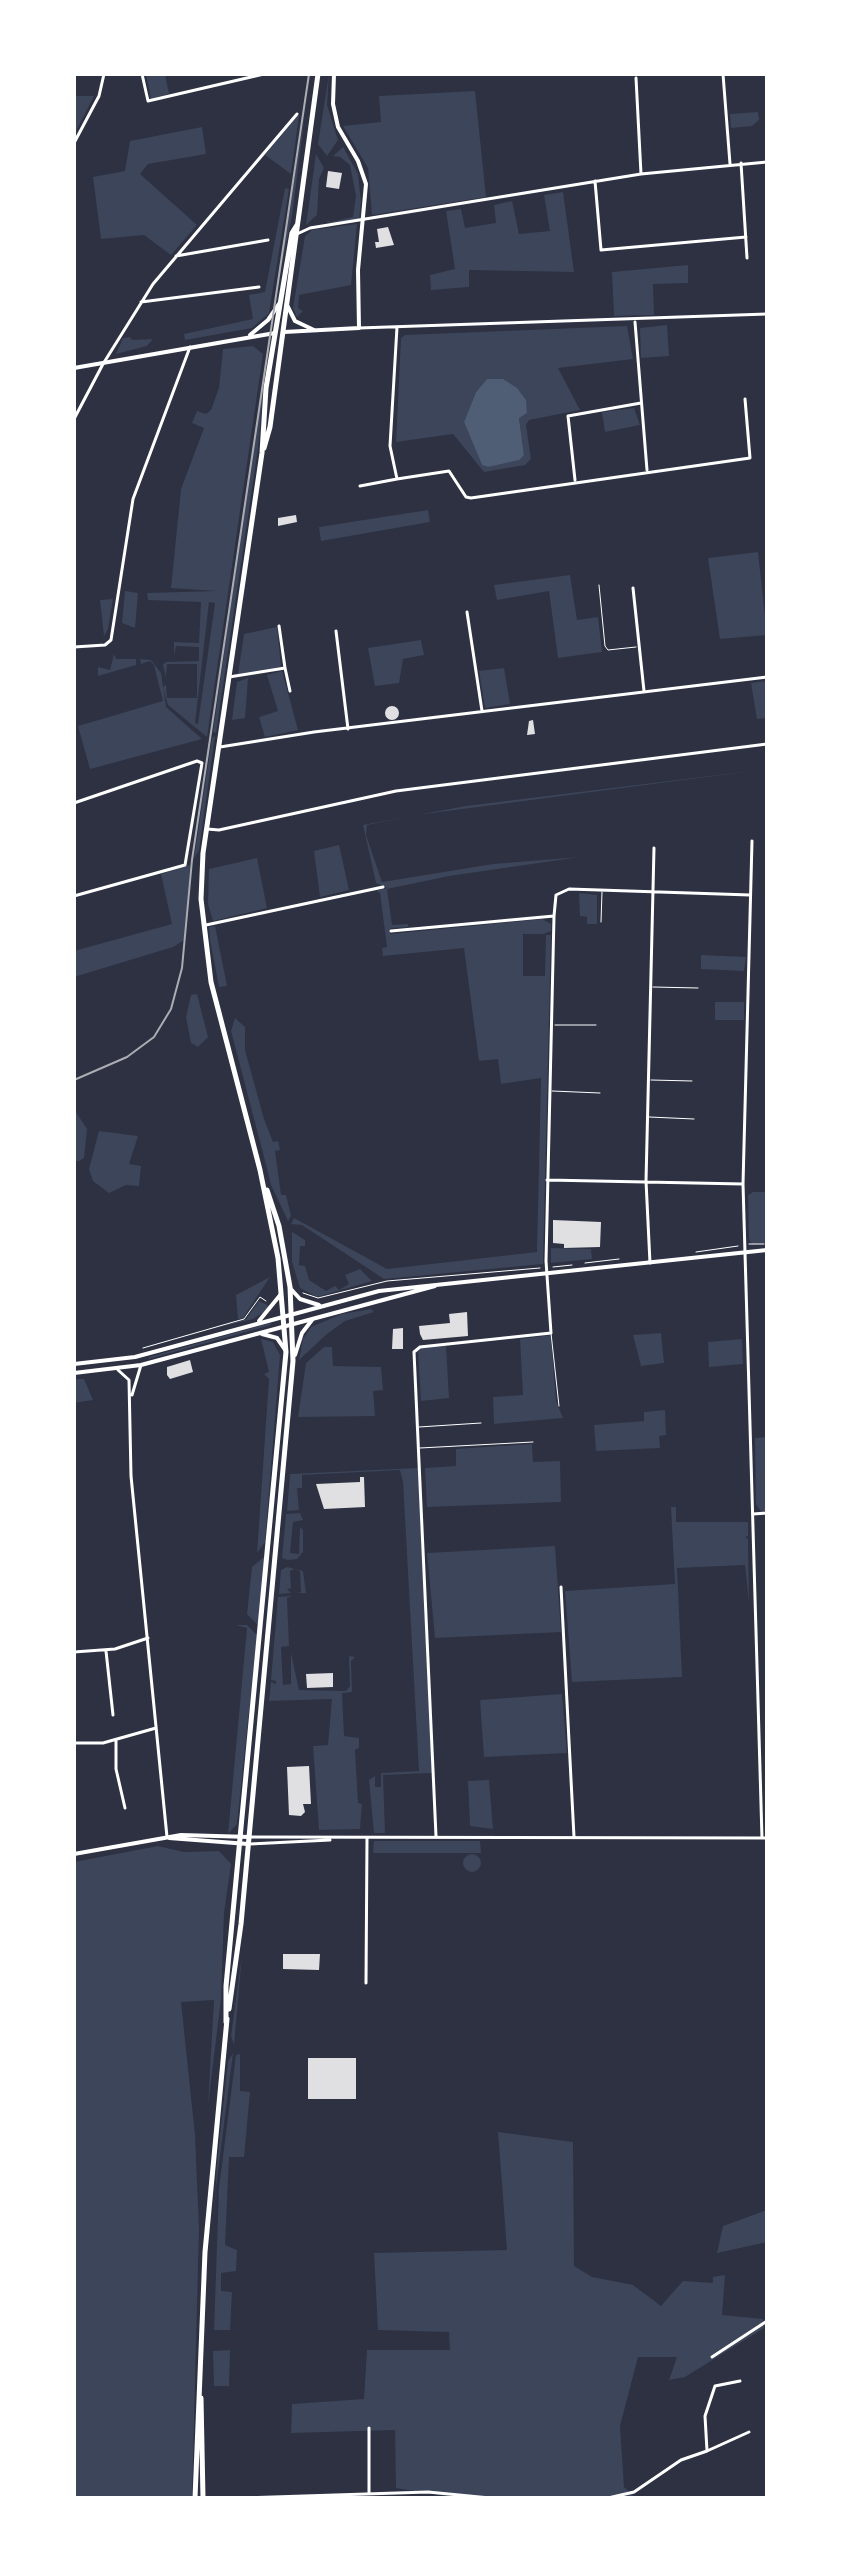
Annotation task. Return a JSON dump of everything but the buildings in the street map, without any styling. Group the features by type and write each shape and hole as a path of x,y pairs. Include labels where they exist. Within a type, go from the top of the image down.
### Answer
{"main road":[{"path":"226,2022 226,1986 286,1352 282,1292 260,1170 211,982 202,926 207,829 262,453 274,333 297,234 318,74"},
{"path":"74,368 248,336 359,328 358,270 366,184 358,161 338,127 334,76"},
{"path":"262,453 270,427 292,233 297,225"},
{"path":"283,304 295,321 316,331"},
{"path":"248,336 266,323 283,304"},
{"path":"195,2498 205,2252 226,2022 249,1840 293,1361 290,1287 278,1220 260,1170"},
{"path":"74,1364 135,1357 379,1291 546,1270 650,1263 766,1247"},
{"path":"74,1373 141,1365 445,1283"},
{"path":"290,1287 300,1299 321,1305"},
{"path":"258,1323 282,1292"},
{"path":"293,1361 302,1333 314,1318"},
{"path":"259,1333 277,1338 286,1352"},
{"path":"74,1854 167,1837 249,1840"},
{"path":"201,2393 204,2414 203,2498"}],"street":[{"path":"74,143 99,96 104,74"},
{"path":"142,74 148,101 264,74"},
{"path":"723,74 730,164"},
{"path":"636,78 641,174"},
{"path":"74,419 141,302 176,256 297,114"},
{"path":"297,234 310,228 595,181 767,162"},
{"path":"741,163 747,258"},
{"path":"595,181 601,250 746,237"},
{"path":"176,256 268,240"},
{"path":"141,302 259,287"},
{"path":"359,328 635,321 767,314"},
{"path":"635,321 647,470"},
{"path":"397,327 390,446 397,479"},
{"path":"74,647 105,645 111,640 133,499 190,347"},
{"path":"360,486 449,471 466,497 471,498 575,480 750,458 745,399"},
{"path":"575,480 568,416 641,403"},
{"path":"633,588 644,691"},
{"path":"467,612 483,712"},
{"path":"279,626 290,691"},
{"path":"336,631 348,729"},
{"path":"229,677 285,668"},
{"path":"219,747 767,677"},
{"path":"207,829 219,830 396,791 767,744"},
{"path":"74,803 202,761 185,865 74,896"},
{"path":"249,1840 436,1836 764,1838 743,1184 752,841"},
{"path":"650,1263 646,1181 654,848"},
{"path":"202,926 383,887"},
{"path":"436,1836 414,1352 420,1347 551,1333 546,1270 547,1180 554,916 559,892 602,890 751,895"},
{"path":"391,931 554,916"},
{"path":"547,1180 743,1184"},
{"path":"131,1399 141,1365"},
{"path":"118,1370 128,1377 131,1399 130,1464 167,1837"},
{"path":"753,1514 767,1513"},
{"path":"561,1587 574,1837"},
{"path":"74,1652 106,1651 148,1638"},
{"path":"106,1651 113,1715"},
{"path":"74,1743 116,1739 157,1728"},
{"path":"116,1739 116,1769 125,1808"},
{"path":"366,1983 367,1838"},
{"path":"712,2357 767,2321"},
{"path":"707,2451 705,2416 715,2386 740,2381"},
{"path":"369,2428 369,2493"},
{"path":"608,2498 634,2492 681,2460 749,2432"},
{"path":"242,2498 369,2493 459,2493 490,2498"}],"lane":[{"path":"599,585 605,646 608,650 639,647"},
{"path":"601,922 602,890"},
{"path":"651,987 698,988"},
{"path":"551,1025 596,1025"},
{"path":"649,1080 692,1081"},
{"path":"550,1091 600,1093"},
{"path":"648,1117 694,1119"},
{"path":"551,1333 559,1406"},
{"path":"419,1427 481,1423"},
{"path":"420,1448 533,1442"}],"path":[{"path":"699,1250 736,1247 744,1241 766,1247"},
{"path":"586,1263 617,1259"},
{"path":"304,1291 318,1298 368,1284 546,1270 572,1265"},
{"path":"140,1350 244,1319 260,1297 274,1306"}],"shaded area":[{"path":"146,74 165,74 169,94 151,99"},
{"path":"310,74 292,216 274,302 304,119"},
{"path":"329,74 327,105 338,140 327,156 318,144"},
{"path":"475,91 486,197 372,215 368,168 343,126 381,122 379,96"},
{"path":"74,96 94,96 74,135"},
{"path":"758,112 759,120 752,126 731,128 730,114"},
{"path":"299,116 291,174 265,155"},
{"path":"202,127 206,154 148,164 140,174 197,225 171,255 144,235 101,239 93,177 125,171 130,141"},
{"path":"343,147 358,174 359,220 332,224 325,220 331,222 353,217 356,196 350,165 333,156"},
{"path":"316,154 324,168 319,179 317,215 306,225"},
{"path":"285,188 289,189 269,313 252,328 185,340 184,334 253,319 249,295 265,292"},
{"path":"563,192 574,272 469,270 469,287 431,290 430,275 455,269 446,211 461,209 465,228 496,223 494,205 512,201 519,234 550,231 544,195"},
{"path":"357,224 351,285 299,295 298,308 303,311 297,317 293,308 305,236 312,230"},
{"path":"688,265 688,283 653,284 654,315 614,316 612,272"},
{"path":"667,325 669,356 641,358 640,328"},
{"path":"627,326 633,359 558,368 580,410 529,420 526,425 531,459 525,465 484,472 453,434 396,442 401,338 405,335","holes":["487,379 503,380 526,400 519,418 524,455 488,467 482,465 464,422 476,392"]},
{"path":"130,337 132,340 153,339 147,346 116,354 123,338"},
{"path":"253,346 263,354 207,737 168,705 163,688 166,684 167,698 197,698 197,664 167,664 166,677 163,665 166,662 199,661 199,647 176,646 174,656 174,642 199,643 201,602 148,600 147,593 216,591 171,588 181,489 204,428 192,423 197,411 206,414 211,410 219,388 223,349","holes":["209,602 215,603 198,724 195,723"]},
{"path":"266,357 258,448 216,733 213,732"},
{"path":"487,379 503,379 517,388 526,400 527,413 519,418 524,455 519,460 488,467 482,465 464,422 476,392"},
{"path":"634,408 640,425 605,432 602,412"},
{"path":"428,510 430,522 321,541 319,527"},
{"path":"758,552 767,635 720,639 708,558"},
{"path":"570,575 577,620 598,617 602,652 558,658 549,591 497,600 494,585"},
{"path":"125,591 138,593 135,628 122,623"},
{"path":"113,599 108,629 104,636 100,600"},
{"path":"277,627 281,667 238,674 244,634"},
{"path":"421,640 424,655 403,659 399,683 375,686 368,648"},
{"path":"114,654 116,659 136,659 136,665 98,676 98,667 110,670"},
{"path":"140,659 151,660 161,673 166,707 202,739 90,769 78,726 163,701 154,665 150,661 141,664"},
{"path":"504,668 510,704 485,708 479,671"},
{"path":"282,671 298,730 265,737 259,717 278,711 267,675"},
{"path":"248,678 245,718 232,720 237,682"},
{"path":"767,681 767,718 757,719 751,683"},
{"path":"215,736 199,850 194,859 212,738"},
{"path":"767,769 418,815 466,806"},
{"path":"414,816 367,825 366,835 382,882 493,864 580,857 449,876 387,889 392,925 408,924 408,927 391,928 390,934 542,919 551,924 551,931 544,934 523,934 523,976 545,976 546,935 551,935 543,1264 384,1279 302,1225 291,1224 294,1218 387,1269 537,1252 541,1078 501,1084 498,1059 479,1061 464,948 383,956 382,948 387,947 380,893 376,891 387,888 376,883 363,825"},
{"path":"339,845 349,890 320,897 314,851"},
{"path":"257,858 267,908 213,921 208,904 209,869"},
{"path":"190,865 186,939 173,947 74,977 74,951 172,924 161,874"},
{"path":"579,893 597,895 597,924 587,924 587,917 580,916"},
{"path":"215,926 227,986 219,987 209,927"},
{"path":"701,955 746,957 744,971 701,969"},
{"path":"197,994 208,1037 198,1047 191,1043 186,1017 191,995"},
{"path":"715,1002 744,1002 744,1020 715,1020"},
{"path":"235,1018 245,1027 245,1050 264,1119 273,1142 278,1141 280,1150 275,1151 281,1195 286,1195 291,1216 288,1221 271,1185 231,1031"},
{"path":"74,1109 87,1129 84,1158 79,1161 74,1161"},
{"path":"99,1131 138,1136 129,1164 141,1166 139,1186 126,1185 109,1193 93,1181 89,1169"},
{"path":"767,1192 767,1242 764,1243 752,1244 749,1239 748,1195"},
{"path":"292,1232 305,1240 305,1246 300,1246 299,1265 305,1266 309,1280 326,1291 335,1286 339,1290 349,1284 345,1275 360,1269 372,1281 317,1297 300,1288 292,1262"},
{"path":"551,1248 591,1249 592,1259 551,1263"},
{"path":"270,1277 243,1318 238,1319 236,1295"},
{"path":"259,1301 271,1307 253,1319 216,1328 246,1319"},
{"path":"371,1309 374,1312 345,1321 299,1360 303,1339 311,1327 342,1314"},
{"path":"271,1325 149,1359 149,1357"},
{"path":"661,1333 664,1363 641,1366 633,1335"},
{"path":"551,1335 556,1401 563,1418 494,1424 493,1397 523,1395 520,1339"},
{"path":"261,1339 273,1342 280,1355 265,1542 257,1553 269,1379 264,1374 269,1372"},
{"path":"742,1339 743,1364 709,1367 708,1342"},
{"path":"446,1346 449,1398 421,1401 418,1352 421,1348"},
{"path":"324,1347 332,1347 333,1366 381,1367 383,1390 373,1391 375,1416 298,1417 306,1363"},
{"path":"74,1379 84,1379 93,1400 74,1403"},
{"path":"665,1410 666,1435 659,1436 660,1448 596,1451 594,1425 644,1421 644,1412"},
{"path":"767,1437 767,1511 761,1512 756,1504 755,1438"},
{"path":"532,1444 533,1462 560,1461 561,1502 427,1507 425,1468 456,1466 456,1449"},
{"path":"418,1468 432,1773 383,1775 385,1833 374,1833 369,1780 375,1776 375,1787 381,1787 381,1773 419,1771 403,1482 400,1470 302,1475 302,1488 297,1488 299,1510 287,1511 290,1474"},
{"path":"671,1507 676,1507 676,1522 748,1522 748,1536 745,1537 748,1539 749,1602 745,1565 677,1568 682,1677 572,1682 565,1591 675,1584"},
{"path":"300,1513 303,1520 293,1522 290,1553 299,1554 300,1527 303,1530 303,1552 297,1559 288,1560 282,1558 286,1514"},
{"path":"555,1546 561,1632 435,1638 427,1553"},
{"path":"266,1555 259,1626 247,1614 252,1567"},
{"path":"287,1567 303,1571 306,1593 297,1593 301,1592 300,1571 294,1569 290,1571 291,1588 287,1589 291,1593 279,1594 281,1570"},
{"path":"292,1596 287,1598 289,1646 281,1647 283,1685 291,1684 291,1653 299,1690 346,1691 350,1686 349,1656 355,1657 351,1661 352,1692 342,1693 344,1736 359,1738 359,1748 355,1750 358,1803 362,1804 360,1829 319,1830 313,1746 328,1745 332,1699 269,1701 271,1682 276,1684 271,1680 278,1597"},
{"path":"236,1625 247,1625 257,1635 237,1824 228,1834 247,1628"},
{"path":"562,1694 567,1753 484,1757 480,1700"},
{"path":"489,1780 493,1829 470,1826 468,1781"},
{"path":"374,1841 480,1841 481,1853 373,1853"},
{"path":"158,1846 184,1852 219,1851 231,1864 224,1913 221,1999 208,2105 214,2000 181,2002 195,2135 199,2228 192,2498 74,2498 74,1862"},
{"path":"472,1854 481,1863 472,1872 463,1863"},
{"path":"242,1955 240,1977 234,2045 231,2036"},
{"path":"233,2053 216,2187 212,2250 217,2164 228,2061"},
{"path":"240,2054 240,2091 250,2092 244,2157 229,2157 225,2245 237,2250 236,2271 221,2273 221,2291 232,2292 230,2330 214,2330 219,2188 236,2055"},
{"path":"498,2132 573,2142 574,2266 592,2277 633,2285 661,2306 683,2281 713,2283 713,2277 725,2275 722,2315 763,2319 764,2328 685,2377 669,2380 677,2357 638,2357 620,2426 624,2487 636,2498 458,2498 396,2488 395,2430 291,2433 292,2404 364,2399 367,2350 450,2350 449,2332 378,2330 374,2253 507,2250"},
{"path":"767,2210 767,2242 717,2253 723,2226"},
{"path":"230,2350 229,2386 214,2386 213,2351"}],"railway":[{"path":"74,1080 127,1057 154,1037 171,1009 182,968 192,860 309,74"}]}
